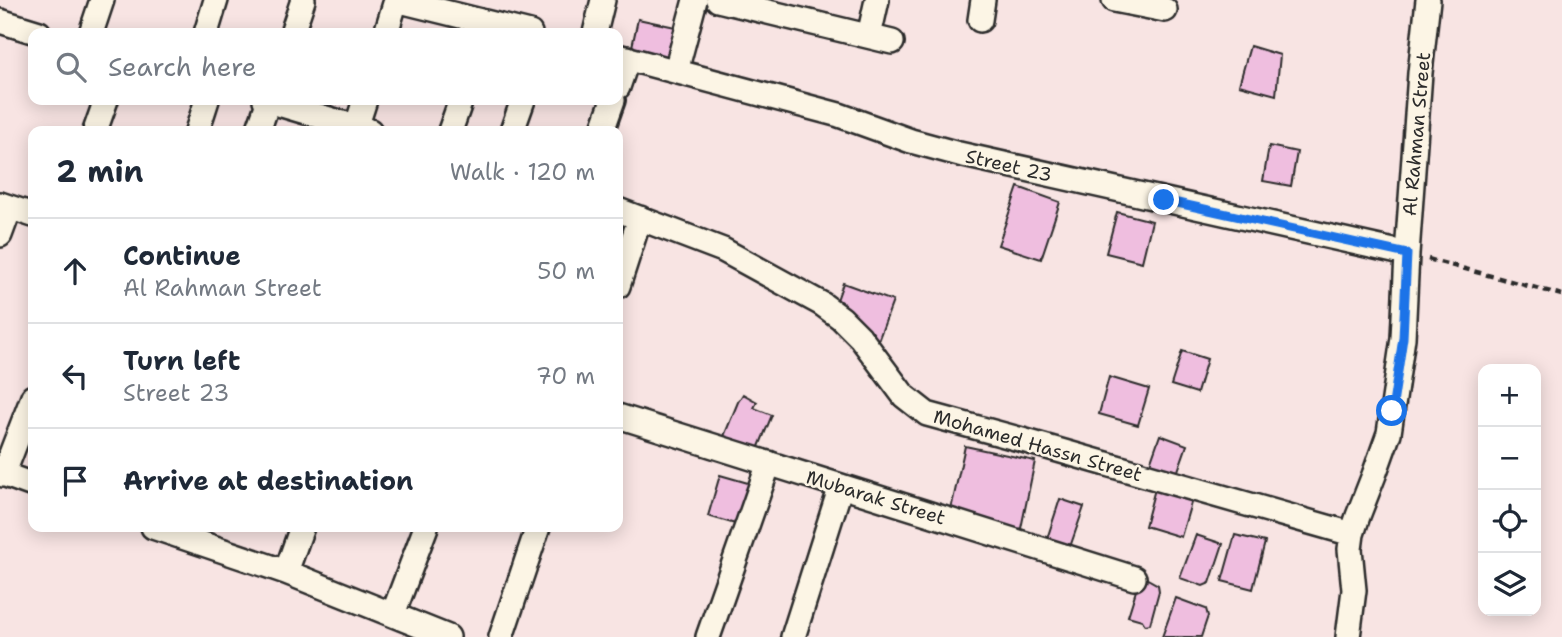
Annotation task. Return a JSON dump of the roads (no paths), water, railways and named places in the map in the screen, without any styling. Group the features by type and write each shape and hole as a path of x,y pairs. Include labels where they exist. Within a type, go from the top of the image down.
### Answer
{"street":[{"path":"93,28 102,0"},
{"path":"208,28 216,0"},
{"path":"294,28 303,0"},
{"path":"388,28 396,0 489,18 516,28"},
{"path":"595,28 603,0"},
{"path":"676,71 695,0"},
{"path":"718,0 892,42"},
{"path":"869,36 877,0"},
{"path":"1115,0 1165,10"},
{"name":"Al Rahman Street","path":"1348,637 1354,590 1350,549 1357,516 1389,433 1403,338 1420,72 1428,0"},
{"path":"0,21 28,30"},
{"name":"Street 23","path":"623,57 839,115 911,141 959,154 1407,254"},
{"path":"97,126 104,105"},
{"path":"199,126 205,105"},
{"path":"259,126 266,105"},
{"path":"282,105 348,126"},
{"path":"361,126 364,105"},
{"path":"452,126 459,105"},
{"path":"514,126 521,105"},
{"path":"604,126 611,105"},
{"path":"0,235 5,206 28,213"},
{"name":"Mohamed Hassn Street","path":"623,212 723,250 822,303 860,337 904,396 927,414 1353,534"},
{"path":"623,271 640,218"},
{"path":"28,409 2,474 28,483"},
{"name":"Mubarak Street","path":"623,418 1134,578"},
{"path":"708,637 769,464"},
{"path":"793,637 841,486"},
{"path":"176,532 286,572 448,637"},
{"path":"286,572 300,532"},
{"path":"393,614 424,532"},
{"path":"501,637 536,532"}]}
